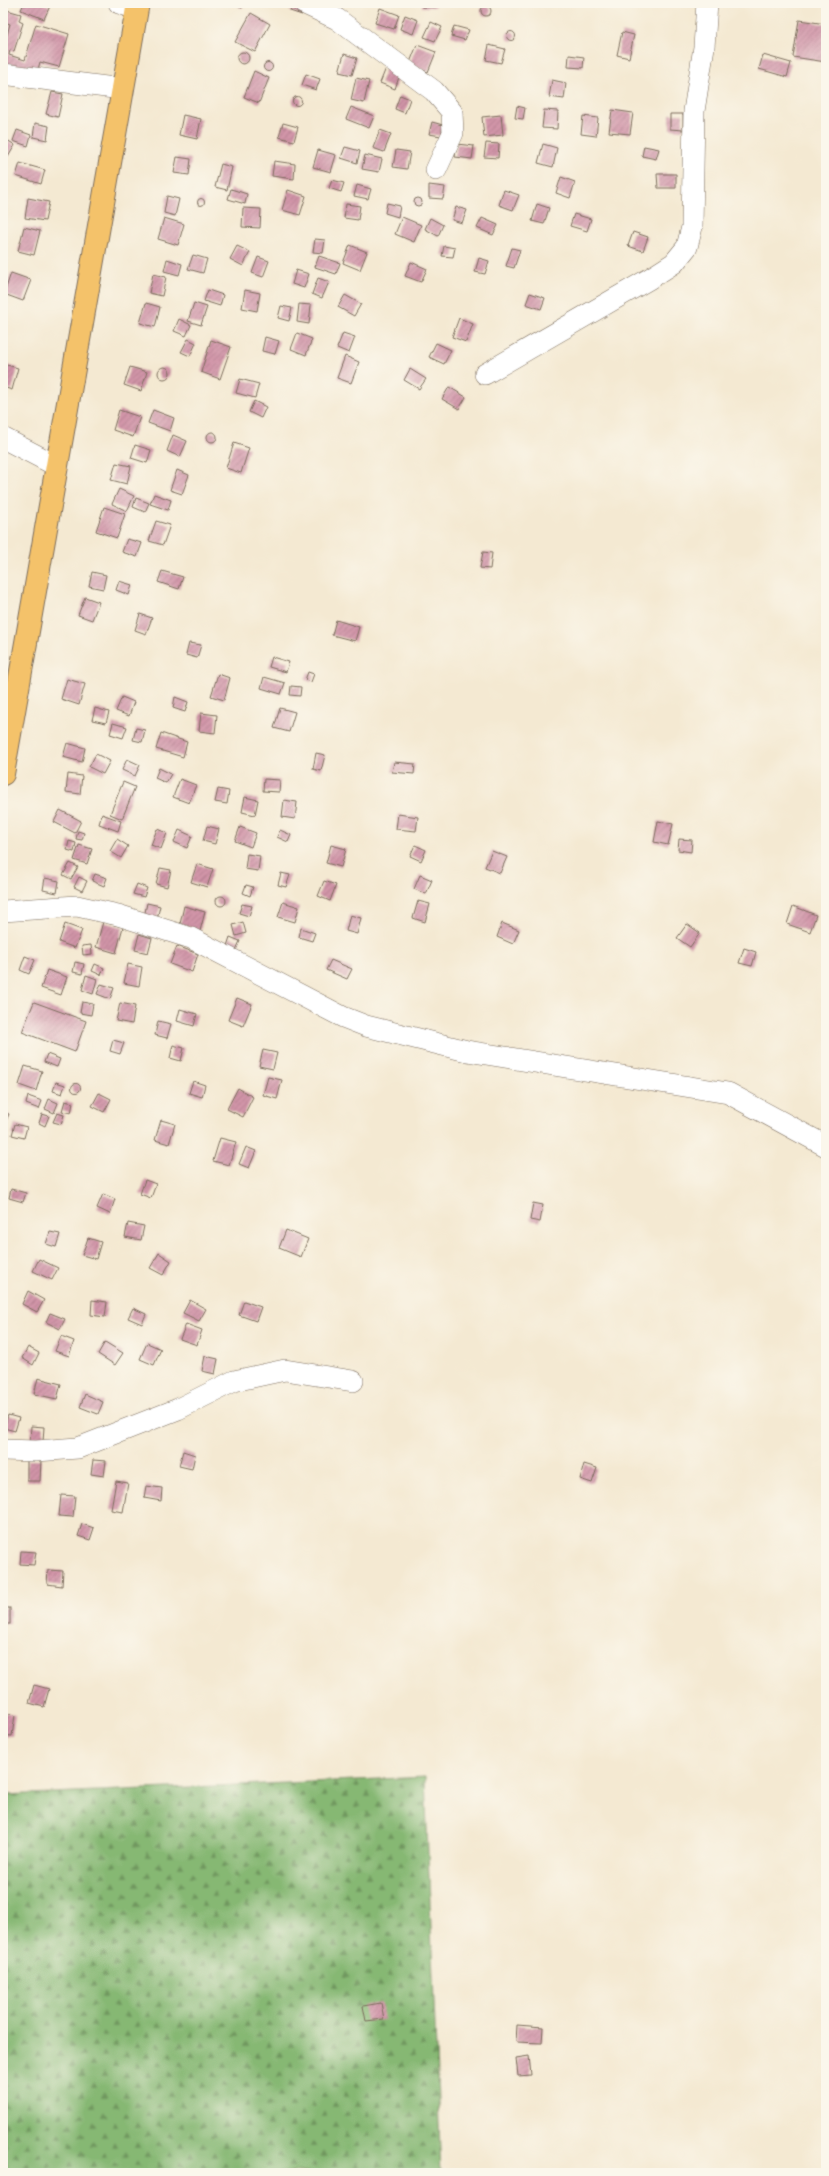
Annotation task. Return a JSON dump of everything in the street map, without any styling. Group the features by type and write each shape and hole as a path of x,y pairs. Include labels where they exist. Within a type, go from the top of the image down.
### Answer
{"main road":[{"path":"3,774 122,89 131,5"}],"street":[{"path":"303,3 343,24 434,91 452,112 453,133 436,170"},
{"path":"485,374 649,279 674,263 687,247 692,227 694,111 704,47 707,3"},
{"path":"3,74 122,89"},
{"path":"3,438 57,466"},
{"path":"3,912 77,906 118,916 191,938 343,1017 366,1026 467,1051 728,1093 826,1146"},
{"path":"3,1450 36,1451 78,1448 178,1409 234,1381 285,1370 353,1381"}],"green space":[{"path":"425,1777 441,2173 3,2173 3,1795"}],"building":[{"path":"24,3 43,3 50,6 44,19 21,10"},
{"path":"233,3 244,3 242,8"},
{"path":"422,3 435,3 435,7 422,7"},
{"path":"292,4 305,9 302,15 290,11"},
{"path":"484,6 488,6 490,7 490,15 484,16 481,13 481,9"},
{"path":"380,8 399,15 394,29 375,23"},
{"path":"3,9 21,14 19,21 23,23 14,51 10,50 9,55 25,60 36,24 69,34 59,67 40,62 36,77 3,67 3,49 10,24 3,21"},
{"path":"251,13 270,24 255,52 235,42"},
{"path":"405,15 418,20 413,34 400,29"},
{"path":"799,20 826,24 826,62 793,57"},
{"path":"431,22 442,27 435,41 424,37"},
{"path":"454,26 469,30 465,40 451,36"},
{"path":"511,31 516,36 511,41 506,36"},
{"path":"622,32 634,35 629,58 617,55"},
{"path":"417,45 436,52 428,72 409,65"},
{"path":"489,45 505,49 501,63 486,60"},
{"path":"243,52 247,54 249,58 247,62 243,64 239,62 237,58 239,54"},
{"path":"344,54 357,58 352,75 339,72"},
{"path":"569,55 584,57 583,68 568,67"},
{"path":"763,55 791,63 787,77 759,69"},
{"path":"268,62 273,67 268,72 263,67"},
{"path":"386,68 400,74 395,89 380,83"},
{"path":"254,71 269,78 259,103 244,97"},
{"path":"306,74 320,79 316,90 302,85"},
{"path":"356,78 369,81 364,103 351,100"},
{"path":"552,80 566,83 564,99 549,97"},
{"path":"52,92 63,94 58,117 46,114"},
{"path":"400,95 410,99 405,113 395,109"},
{"path":"297,96 302,101 297,106 292,101"},
{"path":"517,106 525,108 523,119 515,118"},
{"path":"351,107 374,116 369,128 346,119"},
{"path":"544,110 558,111 557,129 542,128"},
{"path":"612,110 633,113 630,134 609,132"},
{"path":"670,114 683,114 683,130 670,129"},
{"path":"183,115 201,119 197,139 179,135"},
{"path":"501,115 503,135 484,137 482,117"},
{"path":"583,116 598,118 596,136 581,134"},
{"path":"432,122 443,125 441,136 429,134"},
{"path":"35,123 49,126 47,140 33,137"},
{"path":"283,123 298,127 294,141 279,137"},
{"path":"17,130 31,135 28,146 13,141"},
{"path":"380,130 391,134 384,152 373,148"},
{"path":"7,140 15,145 8,157 3,154 3,146"},
{"path":"486,143 499,144 498,158 484,157"},
{"path":"457,144 474,146 472,159 455,157"},
{"path":"543,144 557,148 553,167 538,163"},
{"path":"644,146 659,149 656,159 642,156"},
{"path":"345,147 360,151 357,163 341,158"},
{"path":"318,150 336,155 331,172 313,167"},
{"path":"396,150 410,152 407,169 393,167"},
{"path":"365,155 382,159 379,172 362,169"},
{"path":"177,157 191,159 189,175 174,173"},
{"path":"274,161 295,164 294,179 272,176"},
{"path":"20,163 45,170 41,184 16,176"},
{"path":"221,164 232,167 227,190 215,187"},
{"path":"657,174 676,174 676,188 658,188"},
{"path":"561,177 575,182 570,198 556,193"},
{"path":"332,180 344,183 341,192 329,188"},
{"path":"357,185 371,189 368,199 354,196"},
{"path":"429,185 445,187 443,199 429,198"},
{"path":"231,189 247,194 245,204 228,199"},
{"path":"288,190 306,196 300,215 282,210"},
{"path":"504,190 519,195 513,210 499,205"},
{"path":"167,196 179,199 175,216 164,213"},
{"path":"28,198 49,202 45,221 25,218"},
{"path":"201,198 204,199 204,205 201,206 198,205 197,202 198,199"},
{"path":"416,198 420,198 422,202 420,206 416,206 414,204 414,200"},
{"path":"387,203 400,206 398,217 385,213"},
{"path":"346,204 360,206 358,220 344,218"},
{"path":"537,204 549,208 544,224 532,221"},
{"path":"456,207 467,210 462,223 452,220"},
{"path":"243,208 261,209 260,228 242,227"},
{"path":"574,214 591,219 587,231 570,226"},
{"path":"402,217 421,225 414,242 395,234"},
{"path":"164,218 184,224 178,245 158,239"},
{"path":"430,218 443,225 438,236 425,229"},
{"path":"482,218 498,225 493,235 477,228"},
{"path":"24,227 40,231 34,255 18,251"},
{"path":"633,232 648,237 643,251 628,246"},
{"path":"315,239 325,240 323,253 313,252"},
{"path":"350,245 367,252 360,270 343,263"},
{"path":"237,246 250,252 243,266 230,259"},
{"path":"444,246 455,248 453,257 442,256"},
{"path":"512,248 520,250 514,268 506,266"},
{"path":"193,255 207,259 203,273 188,269"},
{"path":"319,256 340,263 336,274 315,267"},
{"path":"258,257 269,261 263,277 252,273"},
{"path":"479,258 489,261 485,274 475,272"},
{"path":"167,259 182,264 179,275 164,271"},
{"path":"411,262 427,269 421,282 405,276"},
{"path":"296,270 309,274 304,288 292,284"},
{"path":"11,273 31,280 23,301 4,294"},
{"path":"153,274 166,277 162,296 149,293"},
{"path":"318,278 329,282 322,298 312,294"},
{"path":"208,290 223,295 220,306 204,301"},
{"path":"245,290 260,293 257,311 242,308"},
{"path":"530,293 545,298 541,309 526,304"},
{"path":"345,295 361,304 354,316 338,307"},
{"path":"146,303 160,307 155,327 140,323"},
{"path":"194,303 207,307 201,325 188,321"},
{"path":"299,304 311,305 309,324 297,322"},
{"path":"281,306 292,308 289,321 278,318"},
{"path":"459,318 473,324 466,342 452,337"},
{"path":"179,319 191,325 186,336 174,331"},
{"path":"297,333 312,339 306,355 291,349"},
{"path":"343,333 355,337 349,353 337,348"},
{"path":"265,337 279,341 275,354 262,351"},
{"path":"188,339 196,343 190,356 181,352"},
{"path":"211,340 231,347 220,379 201,372"},
{"path":"436,343 451,350 444,364 429,357"},
{"path":"345,356 359,362 351,383 337,378"},
{"path":"3,364 18,368 12,390 3,387"},
{"path":"130,367 147,372 141,391 124,385"},
{"path":"164,367 168,369 170,373 168,377 164,379 160,377 158,373 160,369"},
{"path":"410,369 426,379 419,389 404,380"},
{"path":"240,379 259,384 255,398 236,393"},
{"path":"449,387 466,397 459,409 442,399"},
{"path":"254,401 266,407 261,418 249,412"},
{"path":"119,410 140,417 133,437 113,430"},
{"path":"153,410 174,418 170,431 148,423"},
{"path":"210,432 214,432 216,433 216,441 210,442 207,439 207,435"},
{"path":"173,435 187,441 180,457 167,451"},
{"path":"234,443 249,448 241,473 226,468"},
{"path":"135,445 151,450 147,463 131,458"},
{"path":"116,463 131,466 127,484 111,480"},
{"path":"177,470 189,475 182,494 170,490"},
{"path":"119,489 134,496 127,511 112,504"},
{"path":"154,494 171,500 168,510 150,504"},
{"path":"136,498 149,503 145,512 133,507"},
{"path":"104,507 125,514 117,538 96,531"},
{"path":"156,521 170,525 163,545 149,541"},
{"path":"127,539 142,543 137,557 122,552"},
{"path":"483,552 492,553 490,569 480,568"},
{"path":"162,571 183,577 179,589 158,582"},
{"path":"92,572 106,575 103,589 89,586"},
{"path":"119,581 132,585 129,595 116,590"},
{"path":"85,597 99,602 92,620 78,615"},
{"path":"140,614 152,618 146,634 135,630"},
{"path":"336,620 359,627 355,641 332,635"},
{"path":"189,643 201,645 197,658 186,655"},
{"path":"272,657 289,662 286,672 269,667"},
{"path":"308,672 314,674 311,682 305,680"},
{"path":"218,674 230,678 224,700 211,696"},
{"path":"264,677 285,683 281,694 261,688"},
{"path":"67,679 85,684 79,705 61,699"},
{"path":"291,686 301,687 300,696 290,695"},
{"path":"122,697 134,702 129,716 116,711"},
{"path":"175,697 188,702 185,712 173,708"},
{"path":"95,708 109,712 106,723 92,720"},
{"path":"280,708 295,712 289,732 274,728"},
{"path":"201,713 217,715 215,733 199,731"},
{"path":"113,723 127,727 123,738 110,734"},
{"path":"136,728 145,730 142,742 133,740"},
{"path":"161,733 187,742 183,757 156,749"},
{"path":"67,743 85,748 82,762 63,757"},
{"path":"316,753 325,755 321,771 313,769"},
{"path":"96,754 110,761 103,774 89,767"},
{"path":"127,759 140,765 135,776 122,770"},
{"path":"394,762 415,764 414,774 392,772"},
{"path":"159,768 171,774 166,783 155,778"},
{"path":"68,774 82,776 80,794 66,792"},
{"path":"180,779 196,785 189,803 173,797"},
{"path":"264,779 280,780 279,792 263,791"},
{"path":"123,782 135,787 122,819 110,814"},
{"path":"218,789 229,791 227,804 215,802"},
{"path":"245,797 258,800 255,815 242,812"},
{"path":"284,800 297,802 295,819 282,817"},
{"path":"60,810 81,821 75,833 54,822"},
{"path":"102,814 121,821 118,831 99,824"},
{"path":"398,814 418,817 416,831 396,829"},
{"path":"658,821 673,824 668,845 654,842"},
{"path":"207,826 219,829 215,844 203,841"},
{"path":"240,827 256,833 251,847 235,841"},
{"path":"157,829 167,833 161,849 151,845"},
{"path":"179,830 192,836 187,848 174,842"},
{"path":"280,830 291,835 288,842 277,837"},
{"path":"78,831 84,833 82,840 76,839"},
{"path":"117,839 128,846 121,858 110,851"},
{"path":"679,839 692,840 691,852 678,850"},
{"path":"69,841 76,843 74,852 67,850"},
{"path":"79,845 92,849 87,864 74,860"},
{"path":"331,845 346,849 341,867 326,863"},
{"path":"415,845 426,850 421,861 410,856"},
{"path":"492,851 507,857 500,873 485,867"},
{"path":"247,854 260,856 258,871 245,869"},
{"path":"70,863 78,867 71,879 63,875"},
{"path":"197,864 213,869 207,887 191,882"},
{"path":"160,868 171,870 167,887 156,884"},
{"path":"281,873 290,875 286,887 278,885"},
{"path":"95,874 107,878 104,886 92,881"},
{"path":"420,875 432,880 426,894 414,889"},
{"path":"79,877 87,881 82,891 74,887"},
{"path":"45,878 59,881 57,893 43,890"},
{"path":"324,881 336,885 330,901 318,896"},
{"path":"137,884 147,888 144,897 133,894"},
{"path":"246,885 253,887 250,896 243,893"},
{"path":"221,896 226,901 221,906 216,901"},
{"path":"418,901 430,904 425,922 413,918"},
{"path":"283,902 299,907 295,922 278,917"},
{"path":"147,903 160,906 157,919 144,917"},
{"path":"242,904 252,906 249,916 239,913"},
{"path":"184,906 205,912 200,931 180,924"},
{"path":"793,906 816,915 810,932 787,924"},
{"path":"350,915 361,918 357,934 346,931"},
{"path":"103,922 123,927 116,953 96,947"},
{"path":"243,922 246,933 236,936 233,925"},
{"path":"502,923 519,930 513,944 497,937"},
{"path":"65,924 82,930 75,948 59,942"},
{"path":"687,924 700,933 690,947 677,938"},
{"path":"301,928 315,933 312,941 299,937"},
{"path":"139,934 152,938 148,953 135,950"},
{"path":"230,937 240,941 236,950 227,946"},
{"path":"91,945 92,954 83,955 82,946"},
{"path":"177,946 198,954 192,972 170,964"},
{"path":"744,948 756,952 752,966 739,963"},
{"path":"25,956 35,960 29,974 20,970"},
{"path":"331,960 352,969 347,979 326,970"},
{"path":"75,962 84,964 82,974 73,972"},
{"path":"95,964 104,968 101,975 92,971"},
{"path":"128,964 142,967 139,986 124,983"},
{"path":"47,970 67,977 61,995 41,988"},
{"path":"86,975 97,979 93,994 82,990"},
{"path":"101,984 114,988 110,999 97,994"},
{"path":"237,998 252,1004 243,1026 228,1020"},
{"path":"34,1002 86,1021 75,1052 22,1032"},
{"path":"82,1002 93,1004 91,1015 80,1013"},
{"path":"120,1003 135,1006 132,1024 116,1021"},
{"path":"180,1009 197,1014 194,1026 177,1021"},
{"path":"158,1021 171,1024 167,1038 155,1035"},
{"path":"113,1040 124,1043 120,1054 110,1051"},
{"path":"173,1045 184,1048 181,1061 170,1058"},
{"path":"263,1050 277,1053 273,1069 259,1066"},
{"path":"47,1054 60,1059 57,1067 44,1062"},
{"path":"25,1066 42,1071 36,1091 19,1085"},
{"path":"268,1077 282,1080 277,1099 263,1095"},
{"path":"193,1081 205,1085 202,1097 189,1093"},
{"path":"56,1082 65,1085 62,1094 53,1091"},
{"path":"76,1083 81,1088 76,1093 71,1088"},
{"path":"238,1088 253,1097 243,1117 227,1109"},
{"path":"99,1093 111,1099 104,1112 92,1106"},
{"path":"28,1096 42,1101 39,1109 26,1104"},
{"path":"49,1099 58,1103 54,1113 45,1109"},
{"path":"65,1101 73,1103 71,1113 62,1111"},
{"path":"3,1112 9,1114 3,1128"},
{"path":"57,1113 64,1115 61,1124 53,1122"},
{"path":"42,1114 49,1116 45,1126 39,1123"},
{"path":"161,1120 175,1124 169,1144 155,1140"},
{"path":"15,1124 27,1127 24,1138 12,1135"},
{"path":"220,1138 236,1142 229,1165 213,1161"},
{"path":"246,1147 256,1151 249,1168 239,1164"},
{"path":"145,1180 156,1184 151,1198 140,1194"},
{"path":"11,1189 26,1193 23,1202 9,1198"},
{"path":"103,1194 115,1199 110,1214 97,1208"},
{"path":"533,1203 543,1205 540,1222 530,1220"},
{"path":"128,1223 144,1226 141,1240 125,1237"},
{"path":"286,1230 308,1239 301,1257 279,1248"},
{"path":"50,1232 60,1234 56,1247 46,1244"},
{"path":"88,1238 101,1242 96,1259 82,1255"},
{"path":"159,1253 171,1261 163,1275 150,1268"},
{"path":"39,1259 58,1268 52,1280 33,1271"},
{"path":"28,1291 44,1300 37,1312 22,1304"},
{"path":"92,1300 107,1302 105,1317 91,1315"},
{"path":"190,1300 206,1309 199,1321 183,1313"},
{"path":"244,1301 261,1307 256,1321 239,1315"},
{"path":"133,1308 146,1314 142,1324 128,1318"},
{"path":"50,1313 65,1319 60,1329 46,1322"},
{"path":"186,1324 202,1330 197,1345 180,1339"},
{"path":"61,1336 74,1341 69,1356 55,1351"},
{"path":"105,1342 123,1353 115,1365 98,1354"},
{"path":"147,1343 161,1349 154,1365 140,1359"},
{"path":"28,1347 39,1353 33,1365 22,1358"},
{"path":"205,1356 218,1359 215,1374 202,1371"},
{"path":"38,1378 61,1384 57,1399 34,1394"},
{"path":"85,1394 103,1402 98,1414 80,1407"},
{"path":"8,1415 19,1418 15,1431 4,1428"},
{"path":"31,1426 44,1427 43,1442 30,1442"},
{"path":"183,1451 195,1455 192,1469 179,1466"},
{"path":"27,1460 41,1460 40,1481 27,1481"},
{"path":"93,1460 106,1461 104,1476 91,1474"},
{"path":"584,1464 597,1468 592,1483 580,1479"},
{"path":"116,1481 128,1483 123,1512 111,1510"},
{"path":"146,1486 162,1488 161,1501 144,1498"},
{"path":"61,1495 75,1496 73,1517 59,1516"},
{"path":"82,1524 94,1528 90,1540 78,1536"},
{"path":"21,1551 36,1552 34,1565 20,1564"},
{"path":"48,1570 63,1571 62,1586 47,1584"},
{"path":"3,1608 10,1608 10,1624 3,1624"},
{"path":"34,1685 49,1689 44,1707 29,1703"},
{"path":"3,1713 15,1715 12,1736 3,1735"},
{"path":"381,2003 384,2019 366,2021 363,2006"},
{"path":"517,2025 543,2027 542,2043 516,2042"},
{"path":"529,2056 531,2075 518,2076 516,2058"}]}
